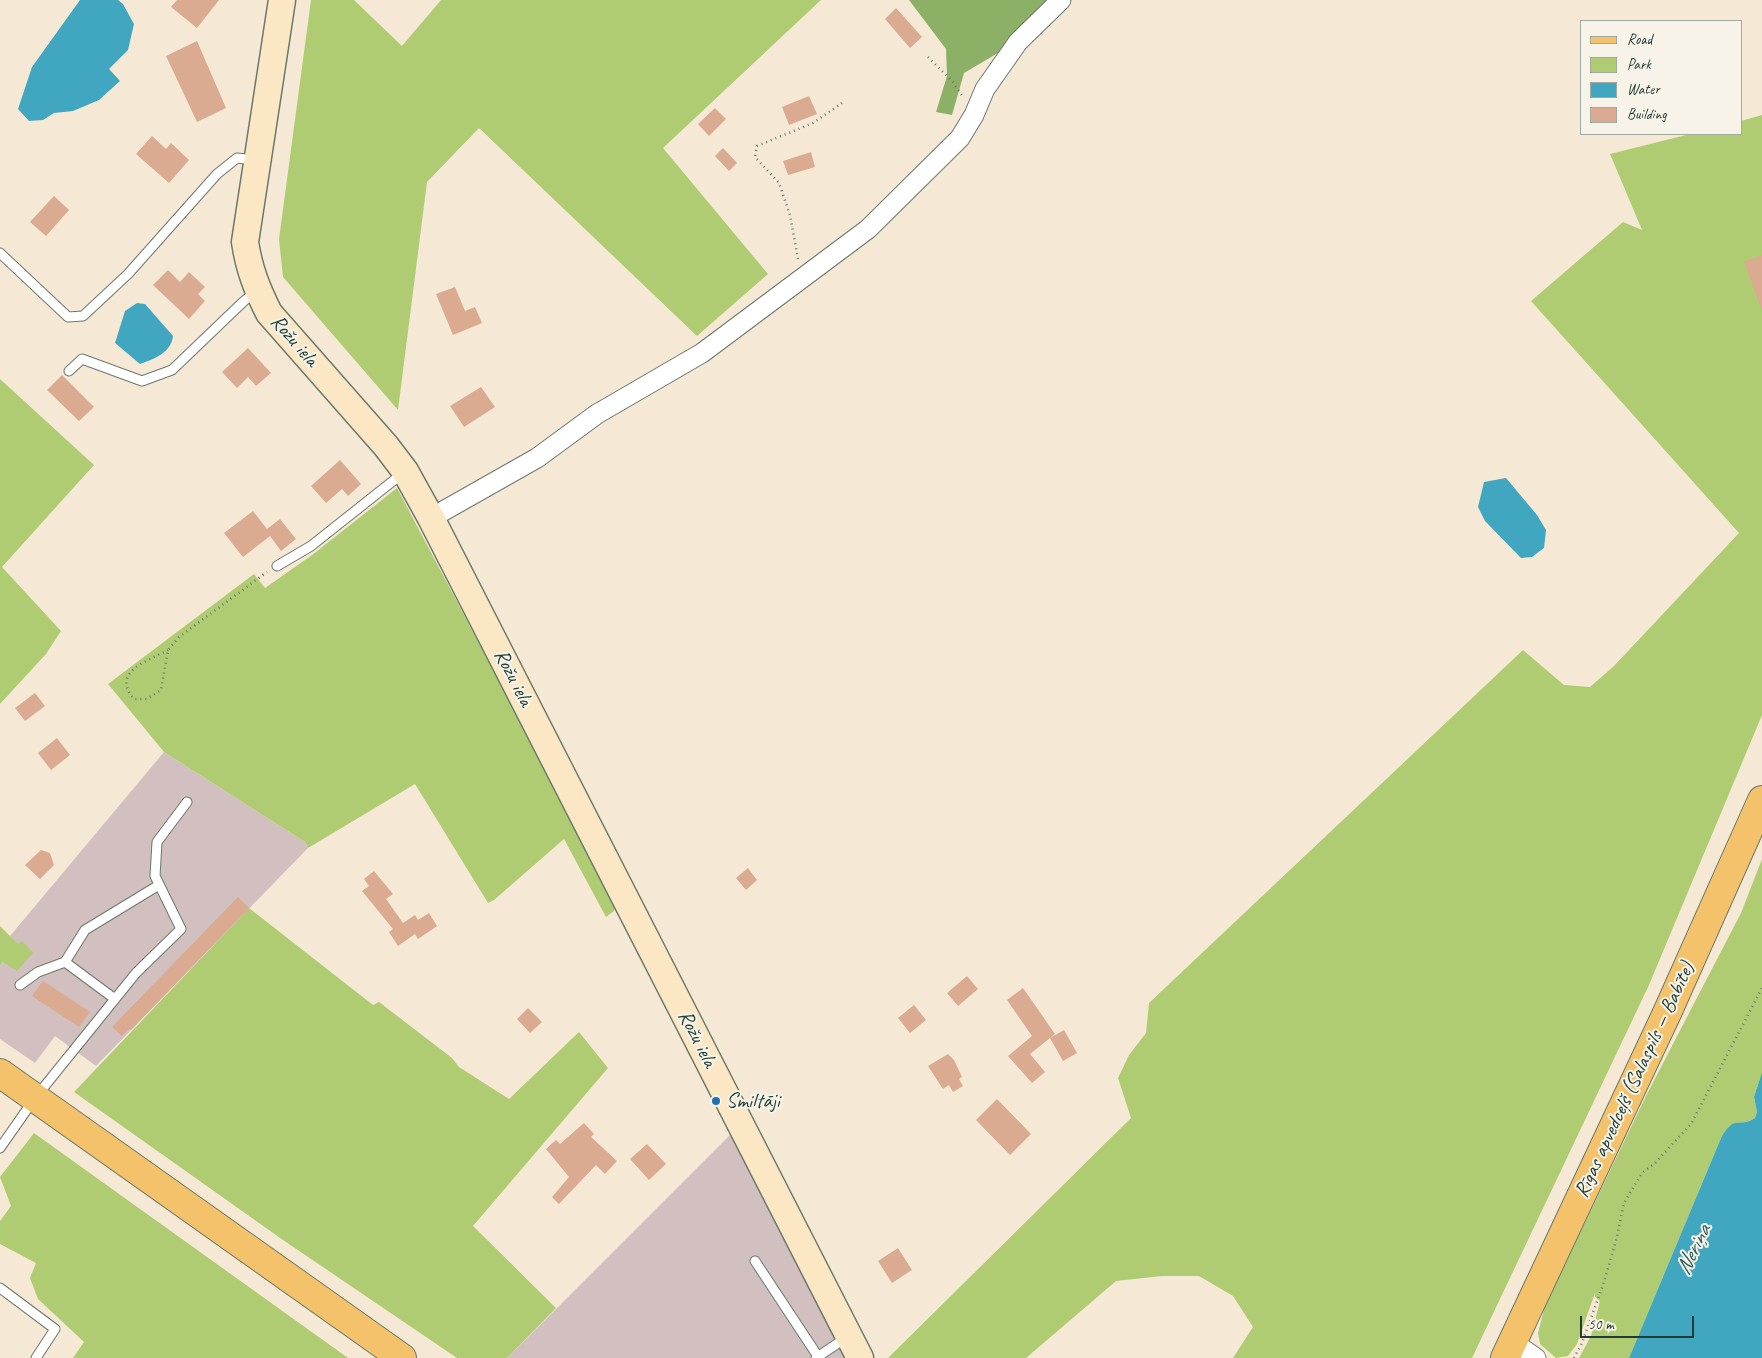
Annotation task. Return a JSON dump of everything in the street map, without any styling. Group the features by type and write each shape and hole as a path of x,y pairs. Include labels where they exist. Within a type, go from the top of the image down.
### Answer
{"main road":[{"name":"Rīgas apvedceļš (Salaspils — Babīte)","path":"1509,1350 1667,1013 1762,800"},
{"path":"0,1073 402,1358"}],"street":[{"name":"Rožu iela","path":"282,0 245,242 249,268 257,291 269,313 386,446 405,472 431,518 854,1347"},
{"path":"431,518 537,458 597,414 702,352 802,280 868,229 931,169 960,138 974,115 985,89 1018,42 1061,0"},
{"path":"1509,1350 1536,1358"}],"lane":[{"path":"0,253 68,317 83,316 128,274 217,174 237,158 256,161"},
{"path":"69,371 82,360 142,381 172,370 244,301 257,291"},
{"path":"277,566 311,546 405,472"},
{"path":"0,1148 35,1098 136,973 181,930 155,876 157,842 187,802"},
{"path":"20,985 38,972 65,962 85,930 159,885"},
{"path":"65,962 115,999"},
{"path":"755,1262 818,1357 854,1347"},
{"path":"0,1288 55,1329 36,1358"}],"path":[{"path":"928,57 953,82 974,115"},
{"path":"802,280 790,215 779,183 755,157 757,146 813,124 842,103"},
{"path":"168,650 161,690 146,698 134,699 127,691 125,684 128,674 168,650 179,638 277,566"},
{"path":"1574,1358 1582,1343 1602,1285 1616,1241 1624,1203 1642,1173 1655,1163 1691,1124 1762,988"}],"shaded area":[{"path":"164,752 305,842 308,848 96,1066 55,1036 35,1063 0,1039 0,966 22,941 18,945 10,936"},
{"path":"731,1134 845,1358 507,1358"}],"green space":[{"path":"311,0 354,0 402,46 441,0 821,0 663,148 768,274 697,336 479,128 427,182 398,410 283,277 279,239"},
{"path":"909,0 1072,0 1007,43 998,53 964,73 952,115 936,112 947,76 946,49"},
{"path":"1762,115 1762,715 1649,985 1472,1358 1233,1358 1253,1327 1233,1296 1199,1276 1162,1276 1116,1281 1026,1358 888,1358 1131,1118 1118,1078 1129,1055 1146,1033 1149,1003 1523,650 1564,685 1590,687 1614,666 1739,533 1531,301 1623,222 1642,230 1610,154 1686,135 1742,135 1742,121"},
{"path":"0,379 94,465 2,567 61,631 46,654 0,704"},
{"path":"397,488 617,905 614,911 606,917 564,839 494,900 488,903 415,784 308,848 305,842 164,752 108,684 254,574 265,588 312,555"},
{"path":"1762,859 1762,1072 1754,1097 1757,1112 1755,1118 1733,1124 1721,1138 1629,1358 1579,1358 1591,1336 1600,1301 1595,1297 1595,1293 1577,1344 1568,1356 1556,1358 1540,1344 1538,1333 1545,1306 1647,1094 1741,913"},
{"path":"249,908 373,1005 379,1002 452,1058 459,1067 509,1099 579,1032 608,1068 473,1226 556,1308 507,1358 457,1358 283,1240 74,1092"},
{"path":"0,926 18,944 22,941 33,953 17,971 3,962 0,966"},
{"path":"34,1133 348,1358 73,1358 84,1342 38,1299 30,1278 36,1263 0,1244 0,1221 11,1206 0,1177"}],"water":[{"path":"80,0 118,0 123,4 134,24 128,50 109,69 120,81 99,100 73,111 54,113 43,120 29,121 18,109 32,67"},
{"path":"137,303 145,304 173,336 172,342 165,351 140,364 115,343 125,311"},
{"path":"1506,478 1537,515 1546,530 1544,548 1532,557 1521,558 1485,521 1478,507 1484,482"},
{"name":"Neriņa","path":"1762,1072 1762,1358 1629,1358 1721,1138 1733,1124 1755,1118 1757,1112 1754,1097"}],"building":[{"path":"177,0 219,0 197,28 171,7"},
{"path":"896,8 922,37 910,48 885,19"},
{"path":"197,41 226,108 197,122 166,56"},
{"path":"809,96 817,114 789,125 782,107"},
{"path":"715,108 726,119 709,136 698,124"},
{"path":"152,136 166,149 171,143 189,160 169,183 136,154"},
{"path":"723,148 737,163 729,171 715,156"},
{"path":"811,152 815,167 788,175 783,161"},
{"path":"54,196 69,210 46,236 30,222"},
{"path":"1762,255 1762,308 1761,308 1744,262"},
{"path":"168,270 180,282 189,272 205,287 198,294 205,301 189,319 153,285"},
{"path":"455,287 465,311 475,307 482,323 453,335 436,294"},
{"path":"248,348 271,373 256,386 248,377 237,388 222,372"},
{"path":"62,375 94,407 79,421 47,390"},
{"path":"481,387 495,407 464,427 450,406"},
{"path":"340,460 361,484 348,496 342,489 326,503 311,486"},
{"path":"253,511 267,529 280,519 296,539 281,551 270,536 243,557 224,533"},
{"path":"35,693 45,706 25,721 15,708"},
{"path":"57,738 70,755 51,770 38,753"},
{"path":"41,850 50,853 54,865 40,879 25,865"},
{"path":"748,868 757,880 746,890 736,878"},
{"path":"374,871 393,894 386,899 403,923 415,915 418,920 429,913 437,926 418,939 415,934 398,946 389,932 393,929 362,891 369,886 364,879"},
{"path":"238,897 249,908 131,1030 129,1029 122,1036 112,1027"},
{"path":"967,976 978,989 958,1006 947,993"},
{"path":"43,981 90,1012 79,1027 32,996"},
{"path":"1023,988 1055,1034 1030,1054 1045,1072 1032,1083 1008,1056 1032,1036 1007,1000"},
{"path":"914,1005 926,1020 910,1033 898,1018"},
{"path":"528,1008 542,1022 530,1033 517,1019"},
{"path":"1064,1030 1077,1053 1063,1061 1050,1038"},
{"path":"948,1054 954,1060 962,1077 959,1079 963,1086 953,1092 949,1085 943,1089 928,1066"},
{"path":"997,1099 1031,1134 1010,1155 976,1120"},
{"path":"584,1123 594,1134 591,1137 617,1161 605,1174 596,1165 559,1204 552,1197 569,1177 546,1149 556,1140 560,1144"},
{"path":"647,1144 666,1164 649,1180 630,1159"},
{"path":"898,1248 912,1270 892,1283 878,1261"}],"place":[{"name":"Smiltāji","path":"716,1101"}]}
